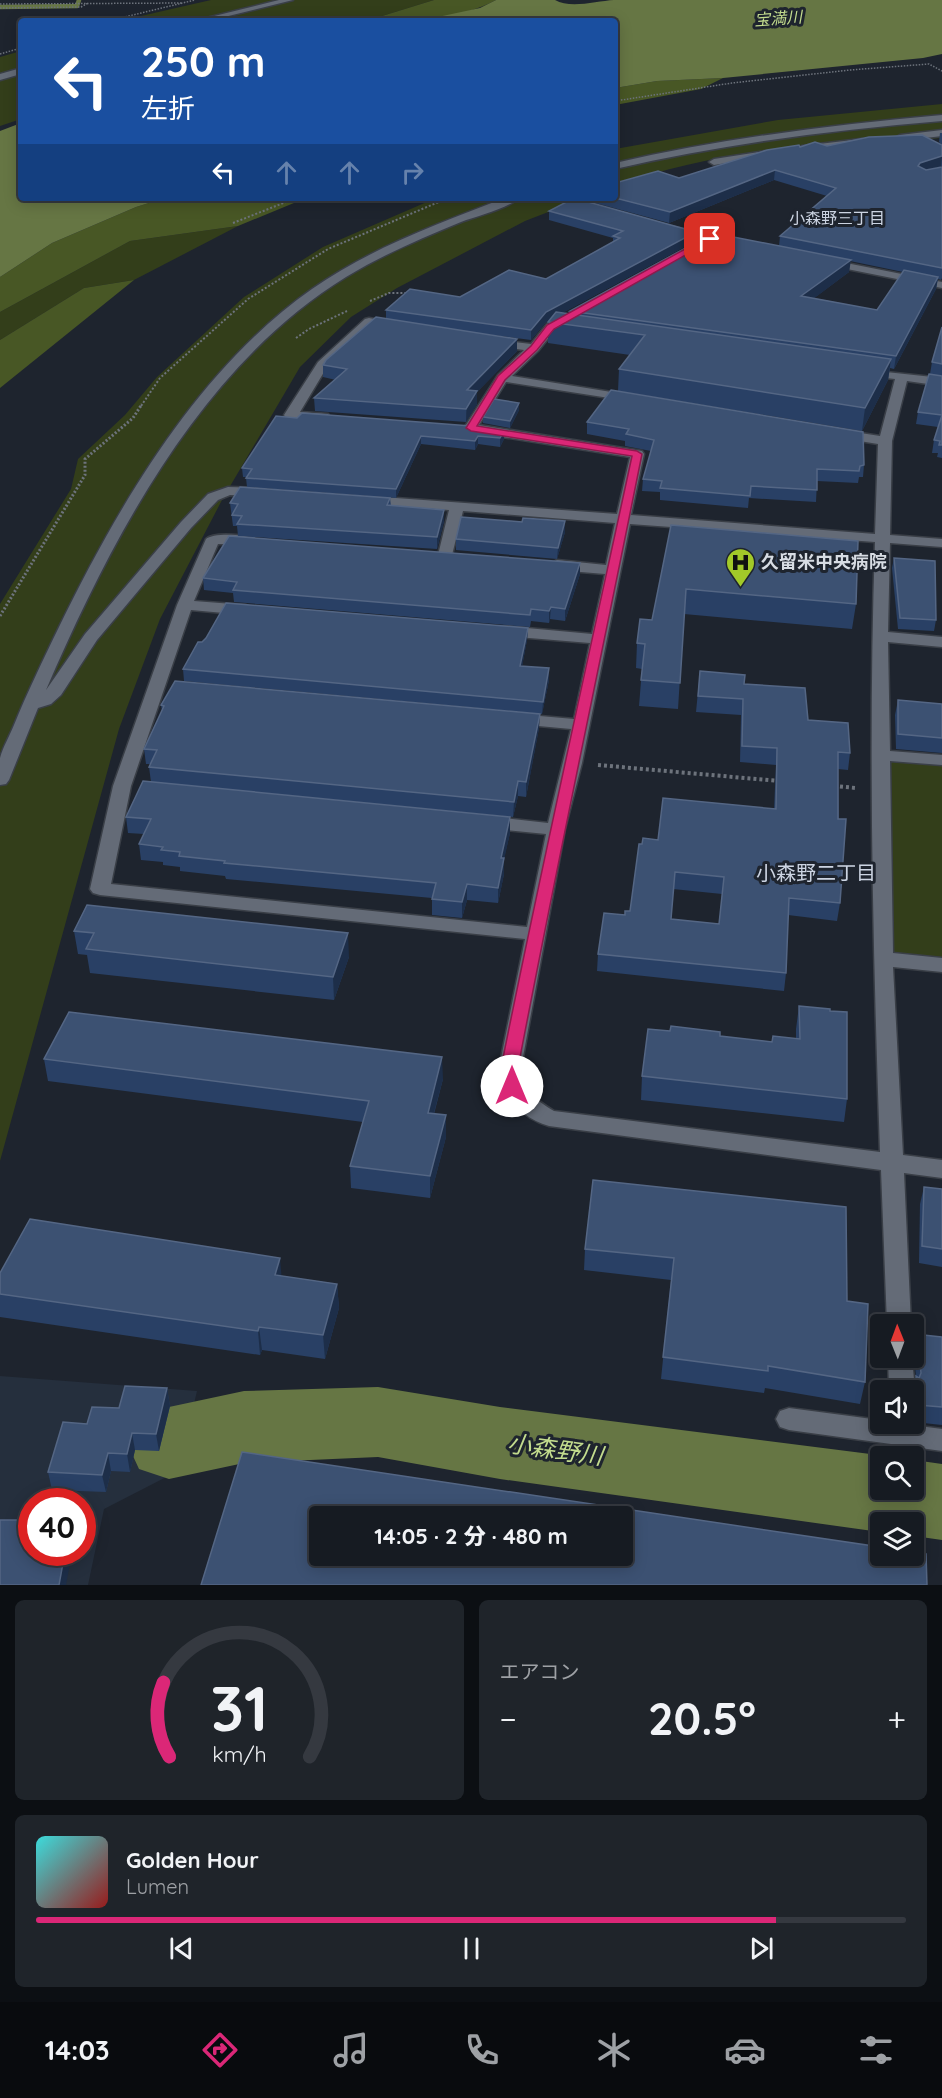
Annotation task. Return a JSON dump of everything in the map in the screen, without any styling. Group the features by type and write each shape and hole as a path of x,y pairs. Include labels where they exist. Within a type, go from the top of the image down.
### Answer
{"street":[{"path":"211,18 289,0"},
{"path":"0,77 18,72"},
{"path":"618,165 664,155 789,135 942,118"},
{"path":"885,140 942,133"},
{"path":"919,136 934,146"},
{"path":"793,150 873,141"},
{"path":"714,162 771,153"},
{"path":"618,176 653,163 664,155"},
{"path":"0,780 29,705 78,602 127,514 171,446 212,390 292,310 340,277 386,251 506,201"},
{"path":"666,228 705,242 744,246"},
{"path":"814,259 942,285"},
{"path":"580,311 551,327 534,348 502,378 465,427 637,454 573,763 556,829 510,1068 512,1086 523,1103 549,1118 942,1169"},
{"path":"336,418 291,415 322,365 369,322 404,327"},
{"path":"551,327 574,330"},
{"path":"475,339 534,348"},
{"path":"879,374 942,382"},
{"path":"899,1314 883,959 880,636 885,441 902,377"},
{"path":"502,378 641,401"},
{"path":"827,431 885,441"},
{"path":"29,705 45,700 55,691 91,637 186,525 213,497 228,491 284,494"},
{"path":"353,499 942,543"},
{"path":"457,507 440,555 465,557"},
{"path":"269,543 213,539 185,605 122,786 100,889 537,934"},
{"path":"544,564 612,570"},
{"path":"185,605 265,612"},
{"path":"486,630 598,639"},
{"path":"880,636 942,642"},
{"path":"156,686 180,688"},
{"path":"502,718 580,725"},
{"path":"880,755 942,760"},
{"path":"122,786 146,788"},
{"path":"466,820 556,829"},
{"path":"883,959 942,965"},
{"path":"789,1419 870,1426"},
{"path":"921,1434 942,1440"}],"path":[{"path":"120,18 195,0"},
{"path":"0,8 81,7 88,3"},
{"path":"0,4 182,3"},
{"path":"0,54 18,49"},
{"path":"618,100 694,87 799,74 929,64 942,71"},
{"path":"233,224 289,201"},
{"path":"573,763 786,782"},
{"path":"822,785 881,790"}],"shaded area":[{"path":"211,0 434,0 376,18 132,18"},
{"path":"434,0 496,0 449,16 376,18"},
{"path":"18,52 18,120 0,126 0,57"},
{"path":"723,78 701,89 618,104 618,88 657,81"},
{"path":"942,104 942,138 930,139 920,134 765,150 687,165 618,186 618,148 778,120"},
{"path":"155,201 299,201 238,226 130,241 0,312 0,277 52,243"},
{"path":"429,201 569,201 569,204 525,221 397,288 351,317 300,367 222,500 160,619 119,729 0,1161 0,604 71,489 78,459 125,415 157,377 244,297 323,247"},
{"path":"238,226 134,280 84,288 0,340 0,312 130,241"},
{"path":"134,280 0,388 0,340 84,288"},
{"path":"886,759 942,764 942,958 889,953"},
{"path":"0,1376 197,1391 178,1471 104,1509 96,1547 96,1488 18,1488 18,1566 92,1566 88,1585 0,1585"}],"water":[{"name":"宝満川","path":"496,0 555,0 561,3 576,4 614,0 942,0 942,54 923,58 723,78 657,81 618,88 618,18 433,18 480,8"},
{"path":"18,124 18,201 155,201 52,243 0,277 0,131"}],"building":[{"path":"922,135 942,145 942,156 920,163 918,166 926,170 942,167 942,268 780,236 836,188 775,170 670,212 618,199 618,182 658,171 679,178 767,150 799,145 800,147 815,142 827,146 869,137"},
{"path":"568,201 585,201 696,232 546,312 531,330 386,310 410,289 460,297 509,270 546,279 620,238 613,236 623,231 549,211"},
{"path":"713,233 851,260 801,296 877,310 904,270 938,277 896,356 570,311"},
{"path":"556,312 891,359 865,408 619,369 645,335 548,322"},
{"path":"376,317 517,339 467,390 477,391 466,409 314,398 347,369 323,365 326,360"},
{"path":"942,327 942,364 932,362"},
{"path":"929,374 942,376 942,415 918,412"},
{"path":"611,390 863,432 864,465 860,466 859,471 817,469 817,490 751,486 750,496 660,488 662,481 643,479 654,440 626,434 629,429 587,422"},
{"path":"494,399 519,403 510,421 483,417"},
{"path":"302,413 471,426 504,431 500,438 478,436 475,441 421,436 396,489 246,478 252,469 242,468 276,416 297,418"},
{"path":"942,415 942,445 939,445 940,441 934,440"},
{"path":"240,487 390,498 387,505 444,510 437,537 237,524 242,516 232,515 238,504 230,503"},
{"path":"461,517 522,522 523,518 565,521 558,548 456,539"},
{"path":"671,525 858,541 856,604 686,589 680,683 641,680 645,644 637,643 640,619 652,620"},
{"path":"229,536 580,563 565,609 551,607 549,611 531,609 530,615 233,590 237,582 203,578"},
{"path":"894,558 935,561 936,620 900,618"},
{"path":"226,603 528,628 520,666 549,668 543,702 183,669 198,642 206,638"},
{"path":"700,671 745,675 744,684 805,688 808,720 848,723 850,753 838,752 838,819 846,819 840,903 789,898 786,973 598,954 604,913 625,915 625,911 630,911 639,844 642,844 643,838 658,840 663,798 776,809 777,748 742,746 743,699 698,696","holes":["675,872 724,877 719,924 671,919"]},
{"path":"175,681 540,714 526,782 518,781 514,802 149,767 157,750 144,749 164,706 161,705"},
{"path":"898,700 942,704 942,738 898,734"},
{"path":"143,781 510,817 501,858 504,858 498,888 467,884 462,902 432,899 436,883 224,863 225,861 179,856 180,852 139,844 151,819 126,817"},
{"path":"87,905 348,933 333,977 86,949 94,933 74,931"},
{"path":"799,1006 847,1012 847,1099 642,1076 648,1029 670,1031 671,1026 720,1032 720,1036 772,1042 773,1036 800,1039"},
{"path":"69,1012 442,1057 428,1113 446,1115 430,1176 350,1166 369,1101 44,1059"},
{"path":"593,1180 846,1207 847,1301 868,1304 865,1382 768,1366 768,1371 663,1357 674,1258 585,1249"},
{"path":"924,1187 942,1189 942,1249 922,1246"},
{"path":"30,1219 280,1258 275,1275 337,1284 323,1335 259,1327 258,1331 0,1294 0,1273"},
{"path":"924,1335 942,1337 942,1407 924,1406 924,1380 916,1380 916,1376 919,1378 921,1368 924,1368"},
{"path":"125,1386 167,1388 156,1434 132,1433 127,1454 108,1453 102,1475 48,1472 63,1422 87,1424 92,1407 119,1408"},
{"path":"242,1452 605,1506 309,1506 309,1566 633,1566 633,1510 870,1546 870,1566 924,1566 924,1554 926,1554 927,1585 201,1585"},
{"path":"0,1520 18,1520 18,1566 62,1566 59,1585 0,1585"}],"waterway":[{"path":"0,7 77,6 79,0"},
{"name":"小森野川","path":"169,1443 244,1427 378,1422 500,1443 942,1502"}],"place":[{"name":"久留米中央病院","path":"740,588"}],"district":[{"name":"小森野三丁目","path":"837,218"},
{"name":"小森野二丁目","path":"816,873"}],"route":[{"path":"512,1086 510,1068 556,829 573,763 637,454 471,428 502,378 534,348 551,327 710,239"}]}
